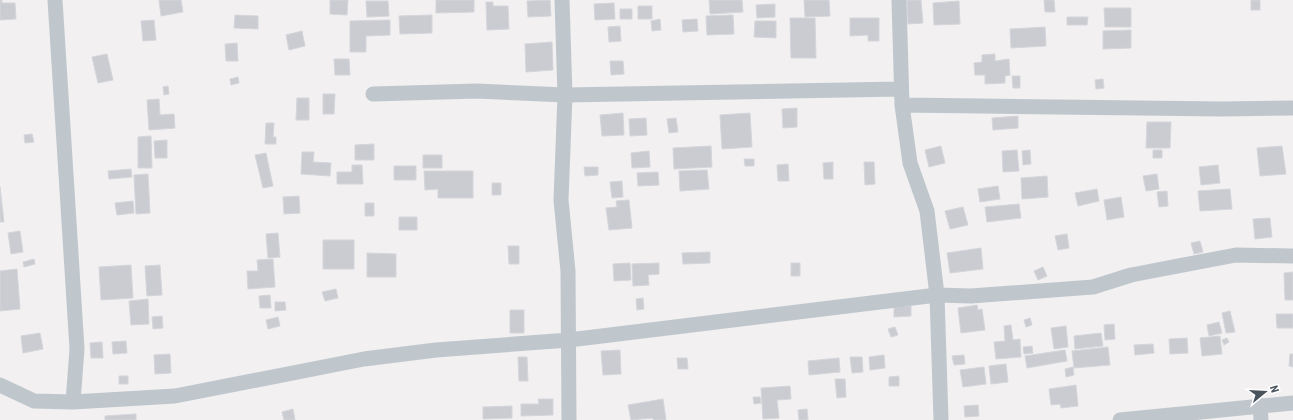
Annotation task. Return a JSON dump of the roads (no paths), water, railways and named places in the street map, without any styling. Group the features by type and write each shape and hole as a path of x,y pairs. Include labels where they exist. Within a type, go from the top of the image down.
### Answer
{"street":[{"path":"54,0 77,349 73,402"},
{"path":"562,0 565,95 561,200 568,271 569,420"},
{"path":"899,0 902,105 910,163 927,211 937,295 941,420"},
{"path":"373,94 477,90 565,95 901,89"},
{"path":"902,105 1222,109 1293,108"},
{"path":"0,385 34,401 73,402 174,396 364,359 436,350 569,340 937,295 971,296 1093,287 1131,275 1236,255 1293,256"},
{"path":"1120,420 1260,413 1293,403"}]}
